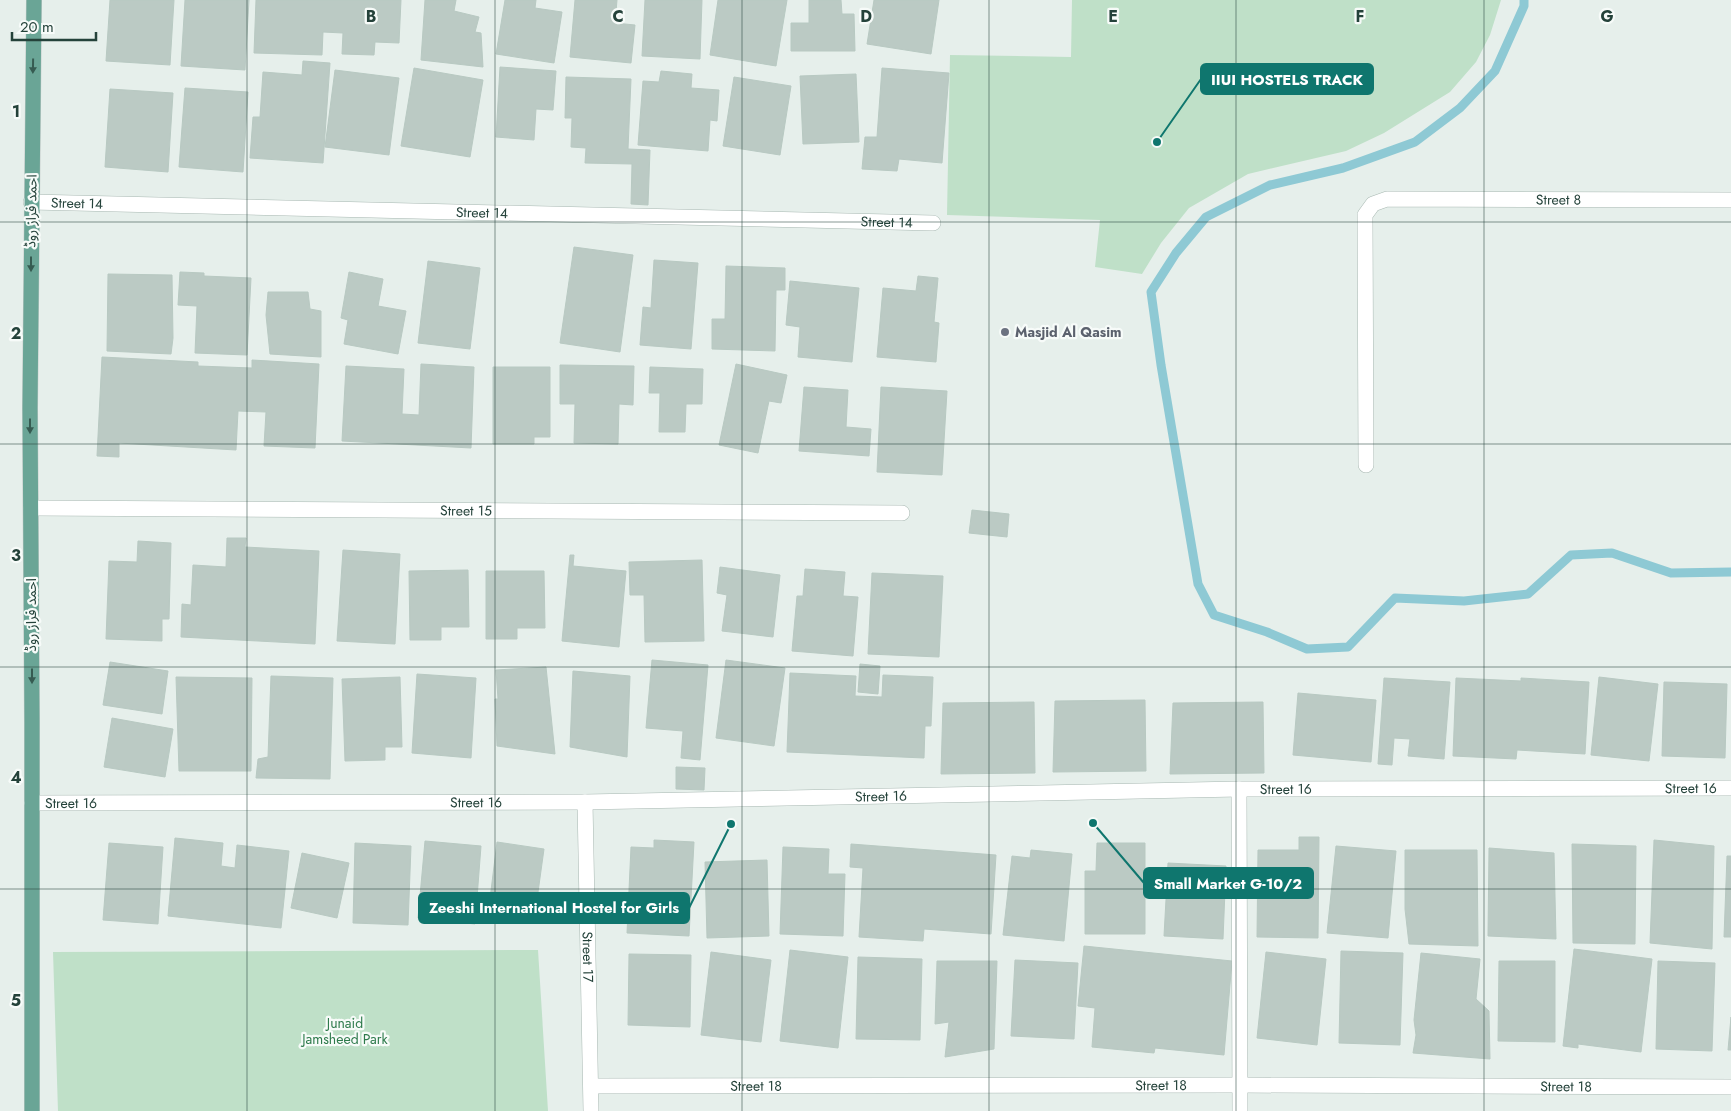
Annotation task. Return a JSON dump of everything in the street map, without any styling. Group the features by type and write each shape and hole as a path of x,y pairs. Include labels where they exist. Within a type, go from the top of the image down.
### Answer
{"main road":[{"name":"احمد فراز روڈ","path":"32,1111 30,508 34,0"}],"street":[{"name":"Street 8","path":"1366,465 1365,215 1373,204 1387,199 1731,200"},
{"name":"Street 14","path":"31,202 933,223"},
{"name":"Street 15","path":"30,508 902,513"},
{"name":"Street 16","path":"32,803 585,802 1239,789 1731,788"},
{"path":"1239,789 1240,1111"},
{"name":"Street 17","path":"585,802 591,1111"},
{"name":"Street 18","path":"591,1086 1240,1085 1731,1087"}],"green space":[{"path":"1072,0 1501,0 1490,35 1476,62 1450,92 1384,133 1346,151 1248,174 1189,208 1161,243 1142,274 1095,267 1100,220 947,215 950,55 1071,57"},
{"name":"Junaid Jamsheed Park","path":"538,950 548,1111 58,1111 53,952"}],"building":[{"path":"110,0 174,0 170,65 106,61"},
{"path":"185,0 249,0 245,70 181,66"},
{"path":"256,0 401,0 399,43 375,42 374,55 342,54 343,33 323,32 322,55 254,53"},
{"path":"425,0 456,0 454,11 479,17 475,32 481,33 483,67 421,60"},
{"path":"505,0 536,0 535,8 562,12 554,63 496,54"},
{"path":"575,0 617,0 615,23 635,25 631,63 570,57"},
{"path":"645,0 702,0 700,59 642,56"},
{"path":"718,0 787,0 776,66 710,55"},
{"path":"809,0 841,0 842,14 854,14 855,51 791,51 791,23 809,23"},
{"path":"874,0 939,0 931,54 867,44"},
{"path":"303,61 330,63 323,163 250,158 253,117 260,117 263,72 302,75"},
{"path":"500,67 556,71 553,110 536,109 534,140 496,137"},
{"path":"414,68 483,80 470,157 401,146"},
{"path":"882,68 949,73 942,163 899,159 897,171 862,169 865,137 877,137"},
{"path":"335,70 399,78 389,155 325,147"},
{"path":"661,71 692,74 691,88 719,90 717,121 710,120 708,151 638,145 643,81 659,82"},
{"path":"856,74 859,142 803,144 800,76"},
{"path":"566,77 631,79 628,149 650,150 648,205 631,204 632,164 585,163 586,148 571,147 572,118 565,118"},
{"path":"734,77 791,86 780,155 723,146"},
{"path":"185,88 248,92 243,172 179,167"},
{"path":"110,89 173,93 168,172 105,167"},
{"path":"574,247 633,255 620,352 560,343"},
{"path":"654,260 698,263 691,349 640,345 643,307 651,308"},
{"path":"428,261 480,268 470,349 418,343"},
{"path":"726,266 785,268 785,290 776,290 775,351 712,349 712,319 725,319"},
{"path":"180,272 204,273 204,276 251,278 247,355 195,353 197,306 178,305"},
{"path":"349,272 383,279 378,306 406,311 398,354 344,344 348,320 341,318"},
{"path":"108,274 172,275 173,338 171,354 107,351"},
{"path":"918,276 938,278 934,322 939,323 936,362 877,357 883,288 916,291"},
{"path":"790,281 859,288 852,362 798,357 800,327 786,325"},
{"path":"268,292 308,292 310,309 321,311 321,357 270,354 266,315"},
{"path":"102,357 198,362 198,366 252,368 252,360 319,364 315,448 264,446 266,412 238,411 236,450 119,443 119,457 97,456"},
{"path":"421,364 474,367 471,448 342,441 346,366 404,369 402,414 419,415"},
{"path":"736,364 787,375 781,403 769,401 758,453 719,445"},
{"path":"560,365 634,366 633,405 619,404 618,444 574,443 575,404 560,404"},
{"path":"493,367 550,367 550,437 534,437 534,444 493,444"},
{"path":"650,367 703,369 702,404 686,404 685,432 659,432 660,393 649,393"},
{"path":"804,387 848,390 846,427 871,429 869,456 799,451"},
{"path":"881,387 947,391 942,475 877,472"},
{"path":"972,510 1009,514 1007,537 969,533"},
{"path":"227,538 246,538 245,547 319,551 315,644 181,637 182,604 191,605 193,565 226,567"},
{"path":"138,541 171,543 169,619 162,619 162,641 106,639 109,561 137,562"},
{"path":"343,550 400,554 395,644 337,641"},
{"path":"570,555 574,555 573,566 626,571 619,647 562,641"},
{"path":"702,560 704,641 645,642 644,595 630,595 629,562"},
{"path":"720,567 780,575 773,637 722,631 727,595 717,593"},
{"path":"805,569 845,572 843,596 858,597 853,656 792,651 797,596 803,596"},
{"path":"468,570 469,627 441,627 441,640 410,640 409,571"},
{"path":"486,571 544,571 545,628 517,628 517,639 486,639"},
{"path":"872,573 943,576 939,657 868,654"},
{"path":"652,660 708,665 700,760 681,758 683,731 646,728"},
{"path":"726,660 785,668 774,746 716,738"},
{"path":"110,662 168,671 162,714 103,705"},
{"path":"860,664 880,666 878,694 858,692"},
{"path":"546,667 555,754 497,746 495,699 498,699 496,670"},
{"path":"573,671 630,676 627,757 570,747"},
{"path":"790,673 856,676 855,696 882,697 883,675 933,677 931,726 925,726 924,758 787,752"},
{"path":"417,674 476,678 471,758 412,753"},
{"path":"271,676 333,678 330,779 256,778 258,759 268,757"},
{"path":"176,677 252,678 251,771 179,771"},
{"path":"400,677 402,747 385,747 385,760 345,761 342,679"},
{"path":"1599,677 1658,684 1649,761 1591,755"},
{"path":"1384,678 1450,682 1444,759 1408,756 1410,739 1394,738 1392,765 1378,764"},
{"path":"1456,678 1521,681 1521,678 1589,682 1585,754 1517,750 1516,759 1453,756"},
{"path":"1664,682 1727,684 1725,758 1662,756"},
{"path":"1298,693 1376,700 1371,762 1293,755"},
{"path":"1145,700 1146,771 1053,772 1055,701"},
{"path":"1034,702 1035,773 941,774 943,703"},
{"path":"1263,702 1264,773 1170,774 1173,703"},
{"path":"112,718 173,729 165,777 104,767"},
{"path":"676,767 705,768 704,790 676,789"},
{"path":"1299,837 1319,837 1318,938 1257,937 1258,850 1299,850"},
{"path":"175,838 223,843 221,866 235,868 237,845 289,851 281,928 168,916"},
{"path":"654,840 694,842 689,936 627,933 631,847 654,848"},
{"path":"1654,840 1714,846 1712,949 1650,943"},
{"path":"425,841 481,846 475,924 418,918"},
{"path":"497,842 544,849 534,921 488,915"},
{"path":"109,843 163,847 158,924 103,920"},
{"path":"355,843 411,846 408,925 353,923"},
{"path":"1097,843 1145,843 1145,934 1085,934 1085,871 1096,871"},
{"path":"851,844 996,855 991,934 924,929 923,941 859,937 863,868 850,867"},
{"path":"1572,844 1636,846 1635,944 1573,943"},
{"path":"1336,846 1396,851 1388,938 1327,933"},
{"path":"783,847 829,849 828,874 845,874 843,936 780,934"},
{"path":"1489,848 1554,853 1556,939 1488,936"},
{"path":"1031,850 1072,854 1064,941 1003,935 1012,856 1030,858"},
{"path":"1405,850 1477,850 1478,946 1409,944 1405,909"},
{"path":"302,853 349,863 337,918 291,908"},
{"path":"1727,856 1731,856 1731,937 1724,937"},
{"path":"767,860 769,936 707,938 705,862"},
{"path":"1168,863 1226,866 1223,939 1164,936"},
{"path":"1084,946 1232,961 1224,1055 1155,1048 1154,1053 1092,1047 1095,1008 1078,1006"},
{"path":"1574,949 1652,959 1641,1052 1578,1044 1578,1048 1563,1046"},
{"path":"790,950 848,957 838,1048 780,1041"},
{"path":"1341,951 1403,953 1400,1045 1339,1043"},
{"path":"711,952 771,960 761,1042 701,1035"},
{"path":"1266,952 1326,959 1317,1045 1257,1038"},
{"path":"1421,953 1480,959 1476,999 1489,1011 1490,1059 1413,1053 1416,1035 1414,1020"},
{"path":"629,954 691,955 690,1027 628,1025"},
{"path":"858,957 922,959 920,1040 856,1039"},
{"path":"1015,960 1078,963 1074,1039 1011,1036"},
{"path":"937,961 997,961 994,1049 945,1057 949,1022 935,1024"},
{"path":"1499,961 1555,961 1555,1042 1498,1041"},
{"path":"1658,961 1715,963 1712,1051 1656,1049"},
{"path":"1731,1017 1731,1050 1728,1050"}],"waterway":[{"path":"1524,0 1524,6 1495,71 1460,108 1415,142 1343,168 1270,185 1206,217 1176,253 1151,292 1161,365 1198,584 1214,615 1267,632 1307,649 1348,647 1395,598 1464,601 1528,594 1571,555 1612,553 1671,573 1731,572"}],"place":[{"name":"IIUI HOSTELS TRACK","path":"1157,142"},
{"name":"Masjid Al Qasim","path":"1005,332"},
{"name":"Small Market G-10/2","path":"1093,823"},
{"name":"Zeeshi International Hostel for Girls","path":"731,824"}]}
